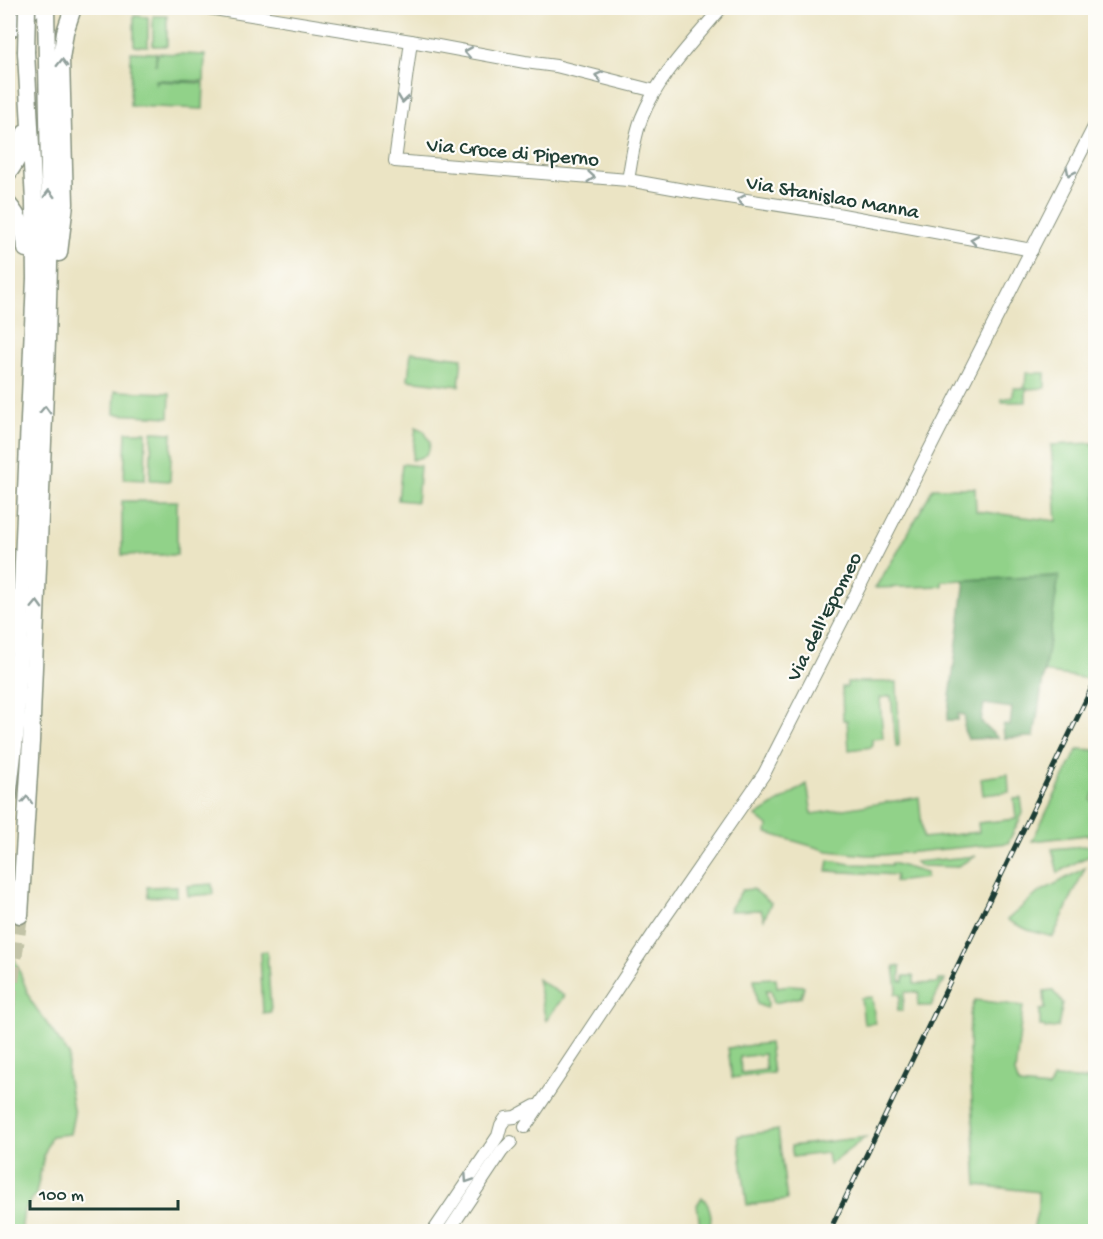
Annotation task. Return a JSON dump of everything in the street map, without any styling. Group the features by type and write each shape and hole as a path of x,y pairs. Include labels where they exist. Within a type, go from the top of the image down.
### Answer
{"highway":[{"path":"8,798 16,728 35,278 34,202 26,52 27,8"},
{"path":"8,31 34,8"},
{"path":"20,915 31,742 48,341 50,226 45,8"},
{"path":"48,341 65,204 61,59 64,32 74,8"},
{"path":"8,173 24,146 28,105"},
{"path":"8,204 16,213 25,238 32,327"}],"street":[{"path":"208,8 556,66 655,91"},
{"path":"628,180 641,119 655,91 721,8"},
{"name":"Via Croce di Piperno","path":"411,42 395,161 628,180"},
{"name":"Via dell'Epomeo","path":"525,1127 656,930 764,774 1095,123"},
{"name":"Via Stanislao Manna","path":"628,180 837,214 1032,250"},
{"name":"Via dell'Epomeo","path":"515,1117 541,1102"},
{"path":"433,1232 498,1136 503,1121 515,1117 521,1120 525,1127 524,1135 518,1141 511,1142 502,1151 448,1232"},
{"path":"500,1130 503,1137 511,1142"}],"green space":[{"path":"134,16 148,17 148,46 134,46"},
{"path":"153,16 167,16 167,46 153,46"},
{"path":"131,52 156,53 156,65 157,53 205,55 204,81 155,80 156,86 156,81 204,83 203,109 130,106"},
{"path":"411,352 462,358 459,386 408,380"},
{"path":"1026,373 1045,373 1045,388 1026,389 1026,402 1002,402 1002,399 1012,397 1014,388 1025,388"},
{"path":"115,391 170,393 169,417 114,414"},
{"path":"416,427 424,431 430,442 425,456 412,460"},
{"path":"126,432 146,432 145,480 124,479"},
{"path":"152,432 172,433 170,481 150,480"},
{"path":"1093,443 1096,469 1096,666 1089,679 1044,672 1058,576 942,581 942,586 875,588 933,488 975,488 976,511 1057,521 1051,445"},
{"path":"402,464 420,466 417,502 398,500"},
{"path":"122,501 177,501 177,555 122,555"},
{"path":"1059,576 1034,737 1004,738 1003,725 1010,726 1012,708 984,704 981,722 998,738 968,739 964,730 965,715 958,714 958,720 947,720 965,580"},
{"path":"847,682 897,682 899,746 896,746 891,696 880,698 883,738 872,739 872,747 849,750 847,720 843,720 842,687 847,687"},
{"path":"1078,749 1095,750 1095,791 1091,800 1095,802 1095,834 1032,841"},
{"path":"1008,774 1009,792 983,795 981,778"},
{"path":"807,784 812,814 919,797 923,838 979,832 978,823 1016,819 1014,799 1021,798 1023,813 1008,843 883,855 828,851 767,833 768,826 756,816"},
{"path":"1095,845 1095,854 1058,873 1052,849"},
{"path":"976,856 956,867 920,866 915,862"},
{"path":"829,860 850,864 891,865 892,863 926,873 926,878 895,882 896,875 827,871"},
{"path":"1085,868 1053,937 1028,930 1007,920 1038,893"},
{"path":"212,884 213,894 188,896 187,886"},
{"path":"177,886 177,896 148,897 147,887"},
{"path":"753,889 771,903 764,919 761,910 729,911 742,890"},
{"path":"8,942 31,1001 69,1055 67,1075 74,1114 70,1134 51,1136 44,1155 36,1194 24,1210 21,1232 8,1231"},
{"path":"267,951 271,1012 263,1013 260,952"},
{"path":"894,966 900,966 900,981 904,981 904,976 914,976 914,984 939,983 939,980 945,980 931,1006 918,1006 919,992 905,992 902,1011 897,1011 901,995 895,994 897,989"},
{"path":"776,978 777,987 804,986 801,997 774,1003 771,990 766,990 768,1004 766,1008 757,1004 754,979"},
{"path":"537,979 564,996 546,1021"},
{"path":"1052,990 1063,1003 1058,1027 1045,1029 1044,1026 1040,1026 1040,1010 1045,1009 1044,991"},
{"path":"872,997 875,1023 864,1024 861,998"},
{"path":"975,1000 1023,1006 1015,1073 1019,1085 1049,1088 1053,1078 1095,1080 1095,1231 1033,1231 1038,1208 1038,1192 977,1185 969,1050 970,1015"},
{"path":"769,1043 773,1073 732,1078 728,1048","holes":["764,1054 766,1070 741,1073 740,1057"]},
{"path":"778,1130 787,1200 747,1205 738,1136"},
{"path":"866,1137 829,1165 827,1153 793,1157 791,1146"},
{"path":"702,1197 708,1205 710,1214 707,1231 700,1225 697,1205"}],"tunnel":[{"path":"8,1005 20,915"}],"railway":[{"path":"829,1232 1096,679"}]}
